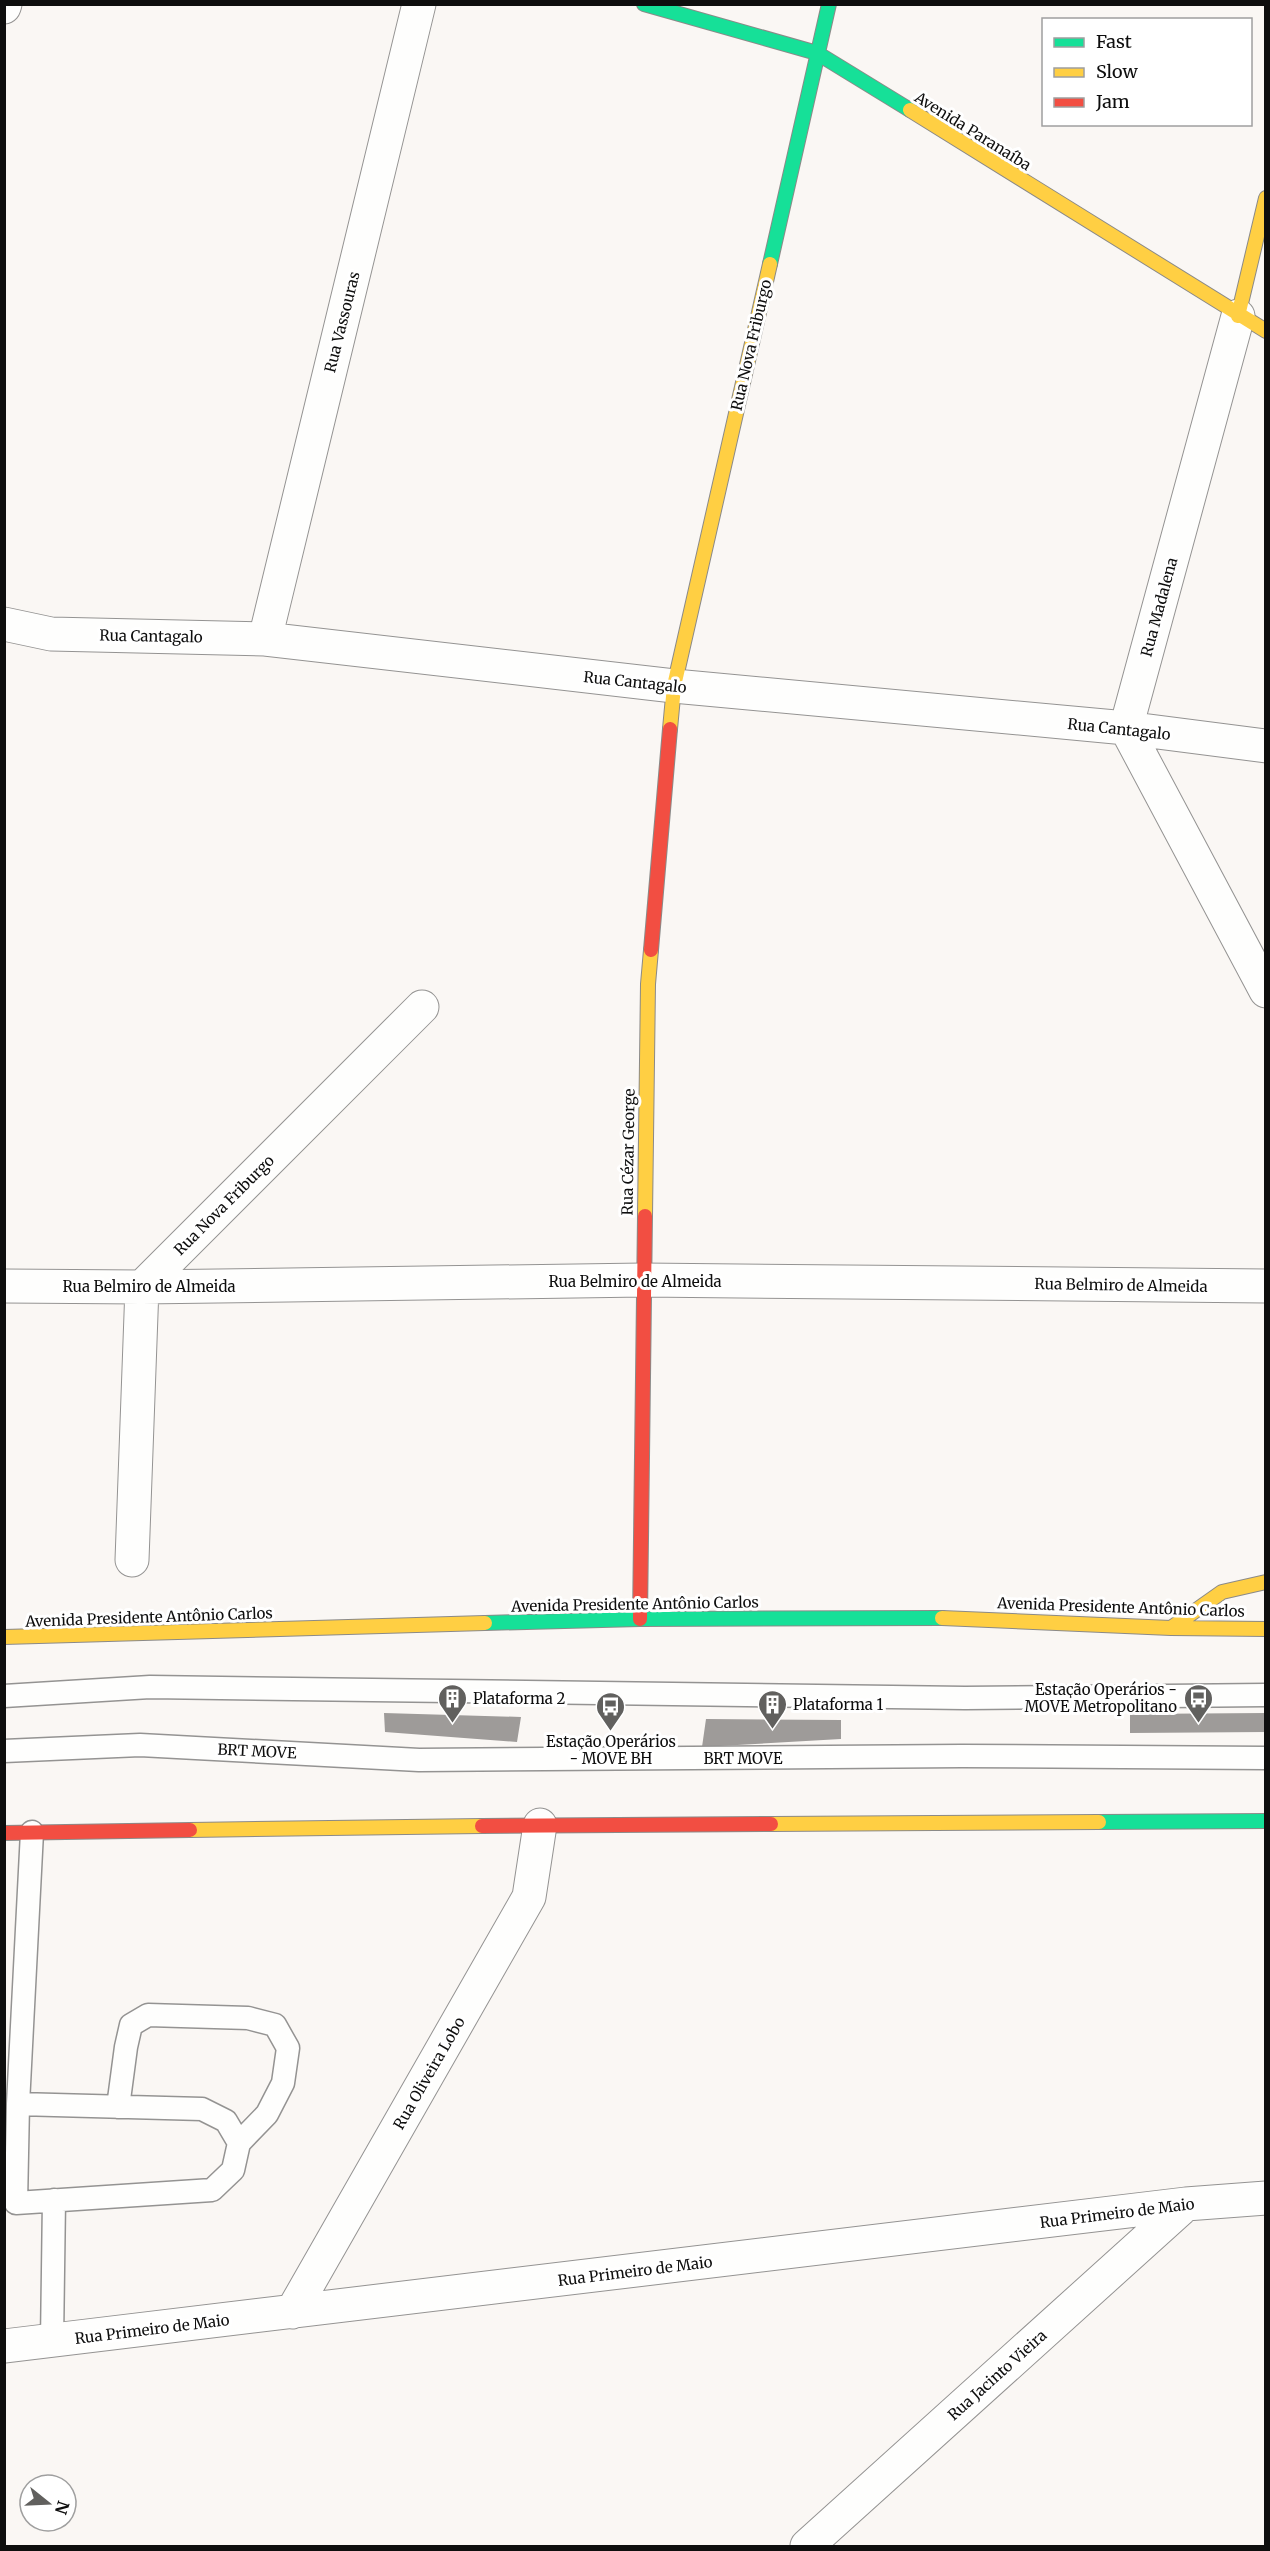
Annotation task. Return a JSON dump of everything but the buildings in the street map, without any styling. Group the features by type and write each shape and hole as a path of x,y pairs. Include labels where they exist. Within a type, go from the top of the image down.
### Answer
{"main road":[{"name":"Avenida Paranaíba","path":"645,4 817,53 1252,323"},
{"name":"Rua Nova Friburgo","path":"674,686 830,4"},
{"name":"Rua Madalena","path":"1252,323 1266,198"},
{"name":"Rua Cézar George","path":"640,1619 648,984 674,686"},
{"path":"1171,1628 1222,1592 1266,1582"},
{"name":"Avenida Presidente Antônio Carlos","path":"4,1637 640,1619 969,1618 1171,1628 1266,1629"},
{"path":"4,1833 540,1825 1266,1821"}],"street":[{"name":"Rua Vassouras","path":"265,639 419,4"},
{"name":"Rua Madalena","path":"1126,728 1252,323"},
{"name":"Rua Cantagalo","path":"4,624 51,634 265,639 674,686 1126,728 1266,746"},
{"path":"1126,728 1266,991"},
{"name":"Rua Nova Friburgo","path":"142,1287 422,1007"},
{"name":"Rua Belmiro de Almeida","path":"4,1286 142,1287 643,1280 1266,1286"},
{"path":"132,1560 142,1287"},
{"name":"Rua Oliveira Lobo","path":"292,2312 530,1897 540,1825"},
{"name":"Rua Primeiro de Maio","path":"4,2346 1186,2204 1266,2198"},
{"name":"Rua Jacinto Vieira","path":"807,2547 1186,2204"}],"lane":[{"path":"4,1696 150,1687 965,1698 1266,1695"},
{"name":"BRT MOVE","path":"4,1751 140,1745 419,1760 950,1756 1266,1758"},
{"path":"32,1832 18,2103 16,2203 213,2190 232,2170 239,2143 267,2114 284,2083 288,2048 275,2025 248,2018 148,2015 131,2025 118,2107"},
{"path":"18,2103 202,2109 226,2121 239,2143"},
{"path":"52,2341 54,2200"}],"traffic: fast":[{"path":"644,4 817,53 910,110"},
{"path":"770,264 829,4"},
{"path":"485,1623 640,1619 942,1618"},
{"path":"1099,1822 1266,1821"}],"traffic: slow":[{"path":"910,110 1266,331"},
{"path":"1238,316 1266,198"},
{"path":"670,729 674,686 770,264"},
{"path":"645,1216 648,984 651,950"},
{"path":"1171,1628 1222,1592 1266,1582"},
{"path":"942,1618 1171,1628 1266,1629"},
{"path":"4,1637 485,1623"},
{"path":"771,1824 1099,1822"},
{"path":"190,1830 482,1826"}],"traffic: jam":[{"path":"651,950 670,729"},
{"path":"640,1619 645,1216"},
{"path":"482,1826 771,1824"},
{"path":"4,1833 190,1830"}],"place":[{"name":"Plataforma 2","path":"452,1724"},
{"name":"Estação Operários - MOVE Metropolitano","path":"1198,1724"},
{"name":"Plataforma 1","path":"772,1730"},
{"name":"Estação Operários - MOVE BH","path":"611,1732"}]}
